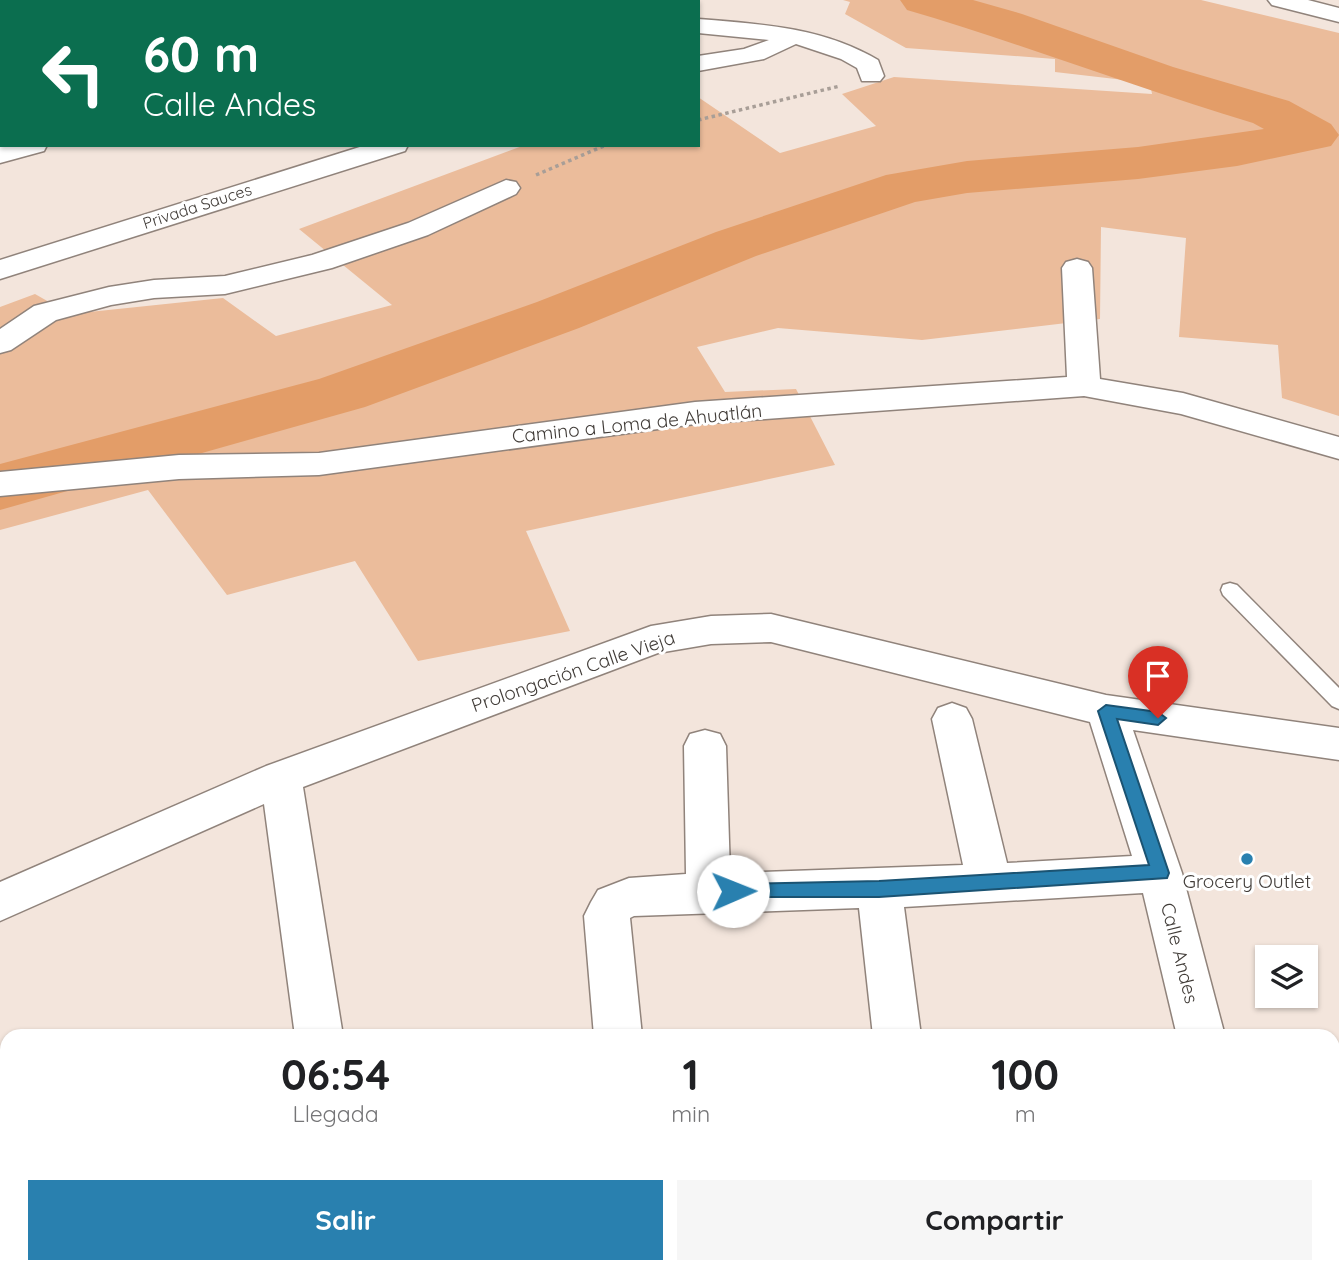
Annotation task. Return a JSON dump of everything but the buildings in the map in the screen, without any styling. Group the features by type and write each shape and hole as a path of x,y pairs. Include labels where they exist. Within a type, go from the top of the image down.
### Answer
{"street":[{"path":"1280,0 1339,15"},
{"path":"740,31 755,6"},
{"path":"700,26 792,37 848,50 869,65 871,76"},
{"path":"700,64 749,56 774,48 792,37"},
{"path":"0,155 27,147"},
{"name":"Privada Sauces","path":"0,270 389,147"},
{"path":"0,343 45,313 109,296 154,289 225,285 321,262 418,229 506,188"},
{"path":"1077,268 1084,386"},
{"name":"Camino a Loma de Ahuatlán","path":"6,484 179,467 319,464 388,457 443,446 695,413 1084,386 1183,404 1339,448"},
{"name":"Prolongación Calle Vieja","path":"0,902 281,778 651,640 680,633 739,627 771,628 1106,711 1339,744"},
{"name":"Calle Andes","path":"1106,711 1160,873 1199,1029"},
{"path":"952,719 989,882"},
{"path":"705,746 708,892"},
{"path":"281,778 318,1029"},
{"path":"617,1029 607,916 614,904 629,897 708,892 879,889 1160,873"},
{"path":"879,889 896,1029"}],"lane":[{"path":"1230,590 1339,701"}],"path":[{"path":"700,120 834,88 871,76"},
{"path":"506,188 601,147"}],"shaded area":[{"path":"843,0 1201,0 1339,33 1339,416 1282,398 1278,345 1179,337 1186,238 1101,227 1100,319 922,340 778,328 697,347 725,392 796,389 835,465 526,531 570,631 418,661 355,561 227,595 148,490 0,530 0,307 35,294 70,314 223,298 276,336 392,305 299,229 520,147 700,147 700,98 780,153 876,126 842,94 894,77 1152,94 1150,83 1055,72 1055,59 906,48 845,14 850,2"}],"waterway":[{"path":"0,487 342,393 558,315 736,244 905,187 967,177 1138,163 1237,150 1313,135 1271,112 1155,78 1005,24 923,0"}],"place":[{"name":"Grocery Outlet","path":"1247,859"}],"route":[{"path":"733,891 879,889 1160,873 1106,711 1158,718"}]}
